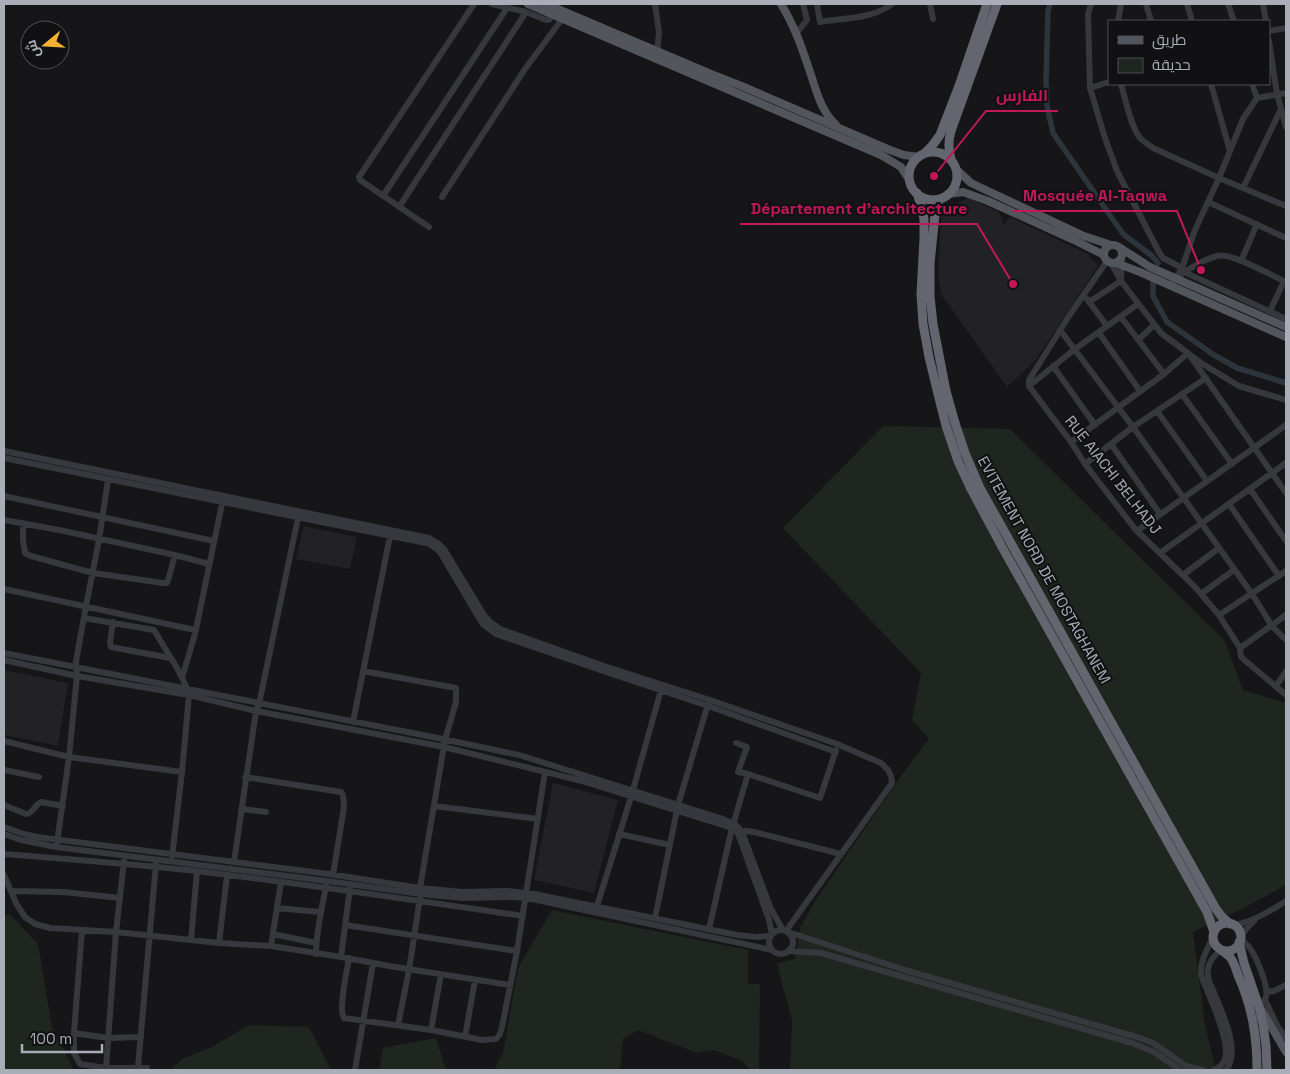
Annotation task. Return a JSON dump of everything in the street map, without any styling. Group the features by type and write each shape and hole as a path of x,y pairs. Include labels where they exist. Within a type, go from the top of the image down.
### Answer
{"highway":[{"path":"987,4 940,136 911,167 910,181 917,193 924,198 932,200 944,197 953,190 956,184 957,170 949,151 951,130 997,4"},
{"path":"922,155 939,152 951,159"},
{"name":"EVITEMENT NORD DE MOSTAGHANEM","path":"917,193 924,219 921,294 929,357 944,418 958,461 1007,555 1207,912 1214,934"},
{"name":"EVITEMENT NORD DE MOSTAGHANEM","path":"944,197 936,206 930,263 930,296 933,324 946,391 965,453 980,488 1211,900 1222,917 1232,925"},
{"path":"1257,1070 1254,1026 1244,990 1230,957 1215,945 1214,934 1222,924 1232,925 1239,931 1244,963 1261,1004 1267,1070"},
{"path":"1221,950 1232,950 1238,946 1240,940"}],"main road":[{"path":"528,4 555,12 820,124 894,162 901,167 910,181"},
{"path":"546,4 562,19 657,55"},
{"path":"781,4 792,22 819,98 830,119 839,128"},
{"path":"819,98 820,124"},
{"path":"820,124 839,128 904,155 922,155"},
{"path":"957,170 971,183 1084,236 1115,246 1150,267 1286,327"},
{"path":"944,197 963,192 988,201 1074,240 1114,261 1286,337"},
{"path":"1114,261 1105,250 1115,246"},
{"path":"1114,261 1122,251 1115,246"},
{"path":"1261,1004 1265,1015 1286,1052"}],"street":[{"path":"429,226 382,196 360,180 360,177 474,4"},
{"path":"492,4 526,12 546,20 549,20 555,12"},
{"path":"655,4 659,32 657,55"},
{"path":"796,34 807,20 803,4"},
{"path":"817,4 820,22 864,15 885,9 892,4"},
{"path":"930,4 933,18"},
{"path":"1091,4 1088,14 1090,88 1117,171 1160,254 1163,258 1183,270 1286,319"},
{"path":"1146,4 1151,20"},
{"path":"1187,4 1192,20"},
{"path":"1228,4 1234,20"},
{"path":"1263,4 1266,20"},
{"path":"1118,20 1122,5"},
{"path":"382,196 507,8"},
{"path":"399,207 526,12"},
{"path":"442,197 525,69 562,19"},
{"path":"1270,31 1286,28"},
{"path":"1270,48 1277,94 1286,127"},
{"path":"1090,88 1108,82"},
{"path":"1122,85 1133,124 1139,137 1153,148 1286,206"},
{"path":"1211,85 1230,151"},
{"path":"1252,85 1257,98"},
{"path":"1183,270 1195,230 1243,119 1257,98 1286,93"},
{"path":"1243,188 1281,109"},
{"path":"1208,202 1286,238"},
{"path":"1241,261 1257,224"},
{"path":"1172,286 1176,277 1183,270 1219,255 1230,257 1285,282 1270,311"},
{"path":"1114,261 1120,281"},
{"path":"1114,261 1120,281 1161,333 1201,363 1239,386 1286,400"},
{"path":"1030,386 1029,380 1084,294 1114,261"},
{"path":"1089,302 1120,281"},
{"path":"1084,294 1107,326"},
{"path":"1030,386 1053,366 1138,304"},
{"path":"1121,317 1164,374"},
{"path":"1138,340 1154,325"},
{"path":"1060,330 1076,349 1202,524 1252,594 1272,626 1286,640"},
{"path":"1099,333 1140,391"},
{"path":"1071,442 1164,374 1188,354"},
{"path":"1188,354 1286,494"},
{"path":"1053,366 1095,425"},
{"path":"1085,464 1133,428 1206,378"},
{"name":"RUE AIACHI BELHADJ","path":"1030,386 1085,464 1137,531 1201,594 1219,616 1240,648 1241,657 1286,695"},
{"path":"1182,394 1232,464"},
{"path":"1157,411 1207,481"},
{"path":"1137,531 1286,425"},
{"path":"1111,444 1160,514"},
{"path":"5,455 108,480 223,499 298,518 426,543 436,548 479,618 496,634 661,690 709,703 836,752"},
{"path":"5,455 424,537 440,544 484,615 500,629 709,703 837,744 881,763 888,770 892,783 786,931"},
{"path":"1160,553 1286,463"},
{"path":"57,843 78,676 76,661 99,540 108,480"},
{"path":"1250,489 1286,541"},
{"path":"4,496 214,541"},
{"path":"182,678 195,630 223,499"},
{"path":"1229,504 1279,576"},
{"path":"234,862 256,711 298,518"},
{"path":"4,520 59,530 209,564"},
{"path":"23,523 25,553 93,573 163,584 167,583 175,555"},
{"path":"353,722 390,536"},
{"path":"1182,575 1218,548"},
{"path":"1201,594 1234,570"},
{"path":"1219,616 1286,571"},
{"path":"4,588 195,630"},
{"path":"1240,648 1286,616"},
{"path":"84,618 154,630 188,692 182,772 172,858"},
{"path":"113,622 110,642 110,646 113,648 170,658"},
{"path":"4,653 188,692 256,711 519,755 733,826 740,833 771,909 790,935 792,942 788,951"},
{"path":"4,660 78,676 188,692 353,722 444,743 545,772 632,794"},
{"path":"363,671 456,688 456,702 444,743 409,970 398,1026"},
{"path":"1276,686 1286,671"},
{"path":"597,906 632,794 661,690"},
{"path":"655,918 677,808 709,703"},
{"path":"4,742 69,757 182,772"},
{"path":"736,744 747,747 738,772 820,798 837,744"},
{"path":"4,770 39,777"},
{"path":"349,958 341,1013 344,1018 431,1030 482,1040 496,1039 502,1027 517,951 545,772"},
{"path":"709,929 733,826 748,774"},
{"path":"245,777 340,792 343,795 344,806 320,912 316,954"},
{"path":"4,805 26,814 31,813 37,804 41,802 62,806"},
{"path":"434,806 538,820"},
{"path":"241,809 266,812"},
{"path":"4,827 57,843 124,855 156,859 172,858 234,862 420,894 522,916"},
{"path":"740,833 754,832 841,854"},
{"path":"740,833 769,920 771,935 769,944 772,950"},
{"path":"4,834 21,840 57,843 328,879 351,888 462,898 526,895 597,906 748,936 771,935 777,930 786,931 905,970 1140,1038 1153,1043 1186,1066 1203,1070"},
{"path":"619,834 670,845"},
{"path":"4,854 197,871 281,882 328,879"},
{"path":"106,1068 124,855"},
{"path":"138,1067 156,859"},
{"path":"191,940 197,871"},
{"path":"4,874 17,905 25,917 35,924 50,928 271,946 510,985"},
{"path":"219,943 227,876"},
{"path":"271,946 281,882"},
{"path":"341,956 351,888"},
{"path":"11,891 62,892 120,898"},
{"path":"526,895 772,950 778,953 788,951 821,953 1132,1043 1154,1052 1180,1070"},
{"path":"1232,925 1243,924 1286,901"},
{"path":"277,908 320,912"},
{"path":"1257,917 1246,928 1240,940 1249,946 1265,983 1266,992 1261,1004 1286,1038"},
{"path":"345,925 517,951"},
{"path":"82,930 74,1053 80,1064 106,1068 146,1068"},
{"path":"272,934 316,942"},
{"path":"1214,934 1201,969 1201,975 1218,1017 1225,1044 1225,1059 1220,1067 1214,1070"},
{"path":"1221,950 1211,961 1208,972 1231,1042 1232,1055 1226,1070"},
{"path":"355,1070 374,963"},
{"path":"431,1030 441,974"},
{"path":"465,1037 475,980"},
{"path":"1266,992 1274,991 1286,985"},
{"path":"74,1033 108,1038 141,1037"}],"shaded area":[{"path":"969,198 999,212 1004,225 1010,217 1088,254 1098,266 1035,361 1007,387 941,294 938,274 941,216 947,208"},
{"path":"304,526 357,537 350,569 296,559"},
{"path":"4,670 68,683 58,746 4,735"},
{"path":"553,783 618,800 594,893 534,880"}],"green space":[{"path":"883,426 1010,429 1225,641 1243,690 1286,703 1286,885 1244,908 1193,932 1205,1025 1216,1070 790,1070 792,1019 777,963 795,959 800,928 815,901 906,769 929,739 912,720 921,673 783,528"},
{"path":"552,910 748,950 748,984 760,984 759,1070 751,1070 740,1060 714,1050 697,1053 638,1030 623,1039 620,1070 504,1070 495,1068 503,1053 518,968"},
{"path":"9,913 38,944 52,1027 74,1070 4,1070 4,916"},
{"path":"249,1025 309,1027 331,1070 170,1070 182,1059 212,1047"},
{"path":"436,1038 446,1070 379,1070 383,1048"}],"waterway":[{"path":"1050,4 1048,11 1046,80 1047,106 1053,133 1123,234 1151,255 1158,263"},
{"path":"1153,279 1153,296 1167,322 1214,355 1237,368 1286,383"}],"place":[{"name":"الفارس","path":"934,176"},
{"name":"Mosquée Al-Taqwa","path":"1201,270"},
{"name":"Département d'architecture","path":"1013,284"}]}
